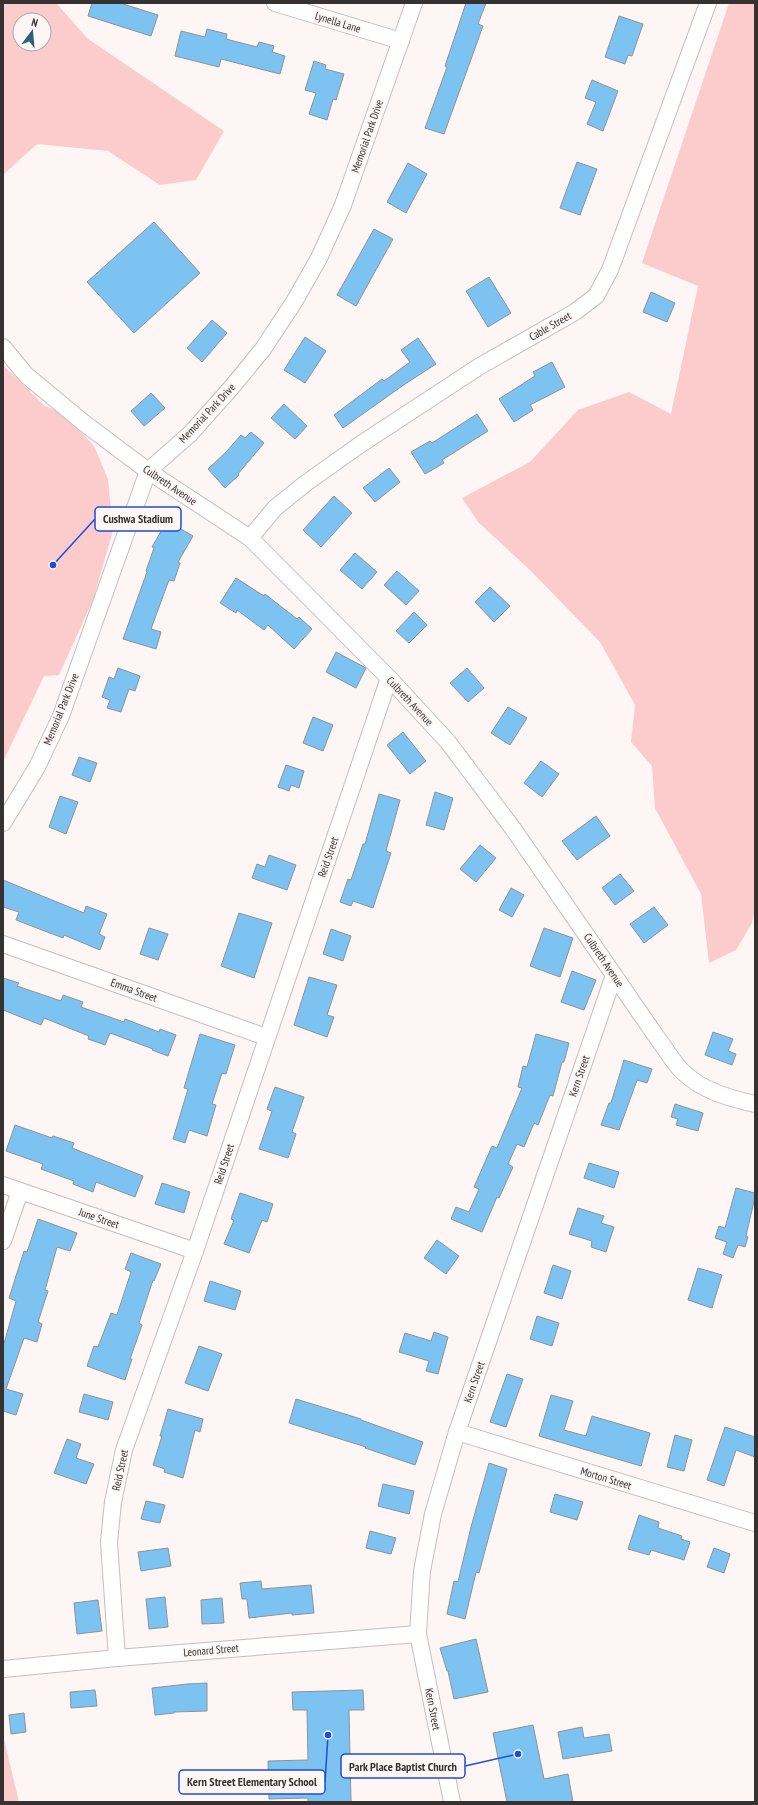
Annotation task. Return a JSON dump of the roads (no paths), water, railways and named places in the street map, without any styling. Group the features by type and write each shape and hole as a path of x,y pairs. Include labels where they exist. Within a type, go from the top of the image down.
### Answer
{"street":[{"name":"Lynella Lane","path":"276,3 400,41"},
{"name":"Memorial Park Drive","path":"3,823 37,767 60,716 148,471 190,434 263,349 294,302 319,258 343,206 414,3"},
{"name":"Cable Street","path":"250,538 275,508 306,483 361,444 480,366 574,312 596,296 610,270 708,3"},
{"name":"Culbreth Avenue","path":"3,347 26,375 84,423 148,471 250,538 389,678 448,742 514,830 658,1039 682,1071 700,1085 726,1097 755,1104"},
{"name":"Reid Street","path":"117,1658 109,1542 113,1502 124,1450 195,1251 266,1037 389,678"},
{"name":"Emma Street","path":"3,944 266,1037"},
{"name":"Kern Street","path":"452,1802 418,1634 422,1571 433,1514 457,1432 614,975"},
{"name":"June Street","path":"3,1185 195,1251"},
{"path":"3,1241 20,1191"},
{"name":"Morton Street","path":"457,1432 755,1523"},
{"name":"Leonard Street","path":"3,1669 117,1658 418,1634"}],"place":[{"name":"Cushwa Stadium","path":"53,565"},
{"name":"Kern Street Elementary School","path":"328,1735"},
{"name":"Park Place Baptist Church","path":"518,1754"}]}
